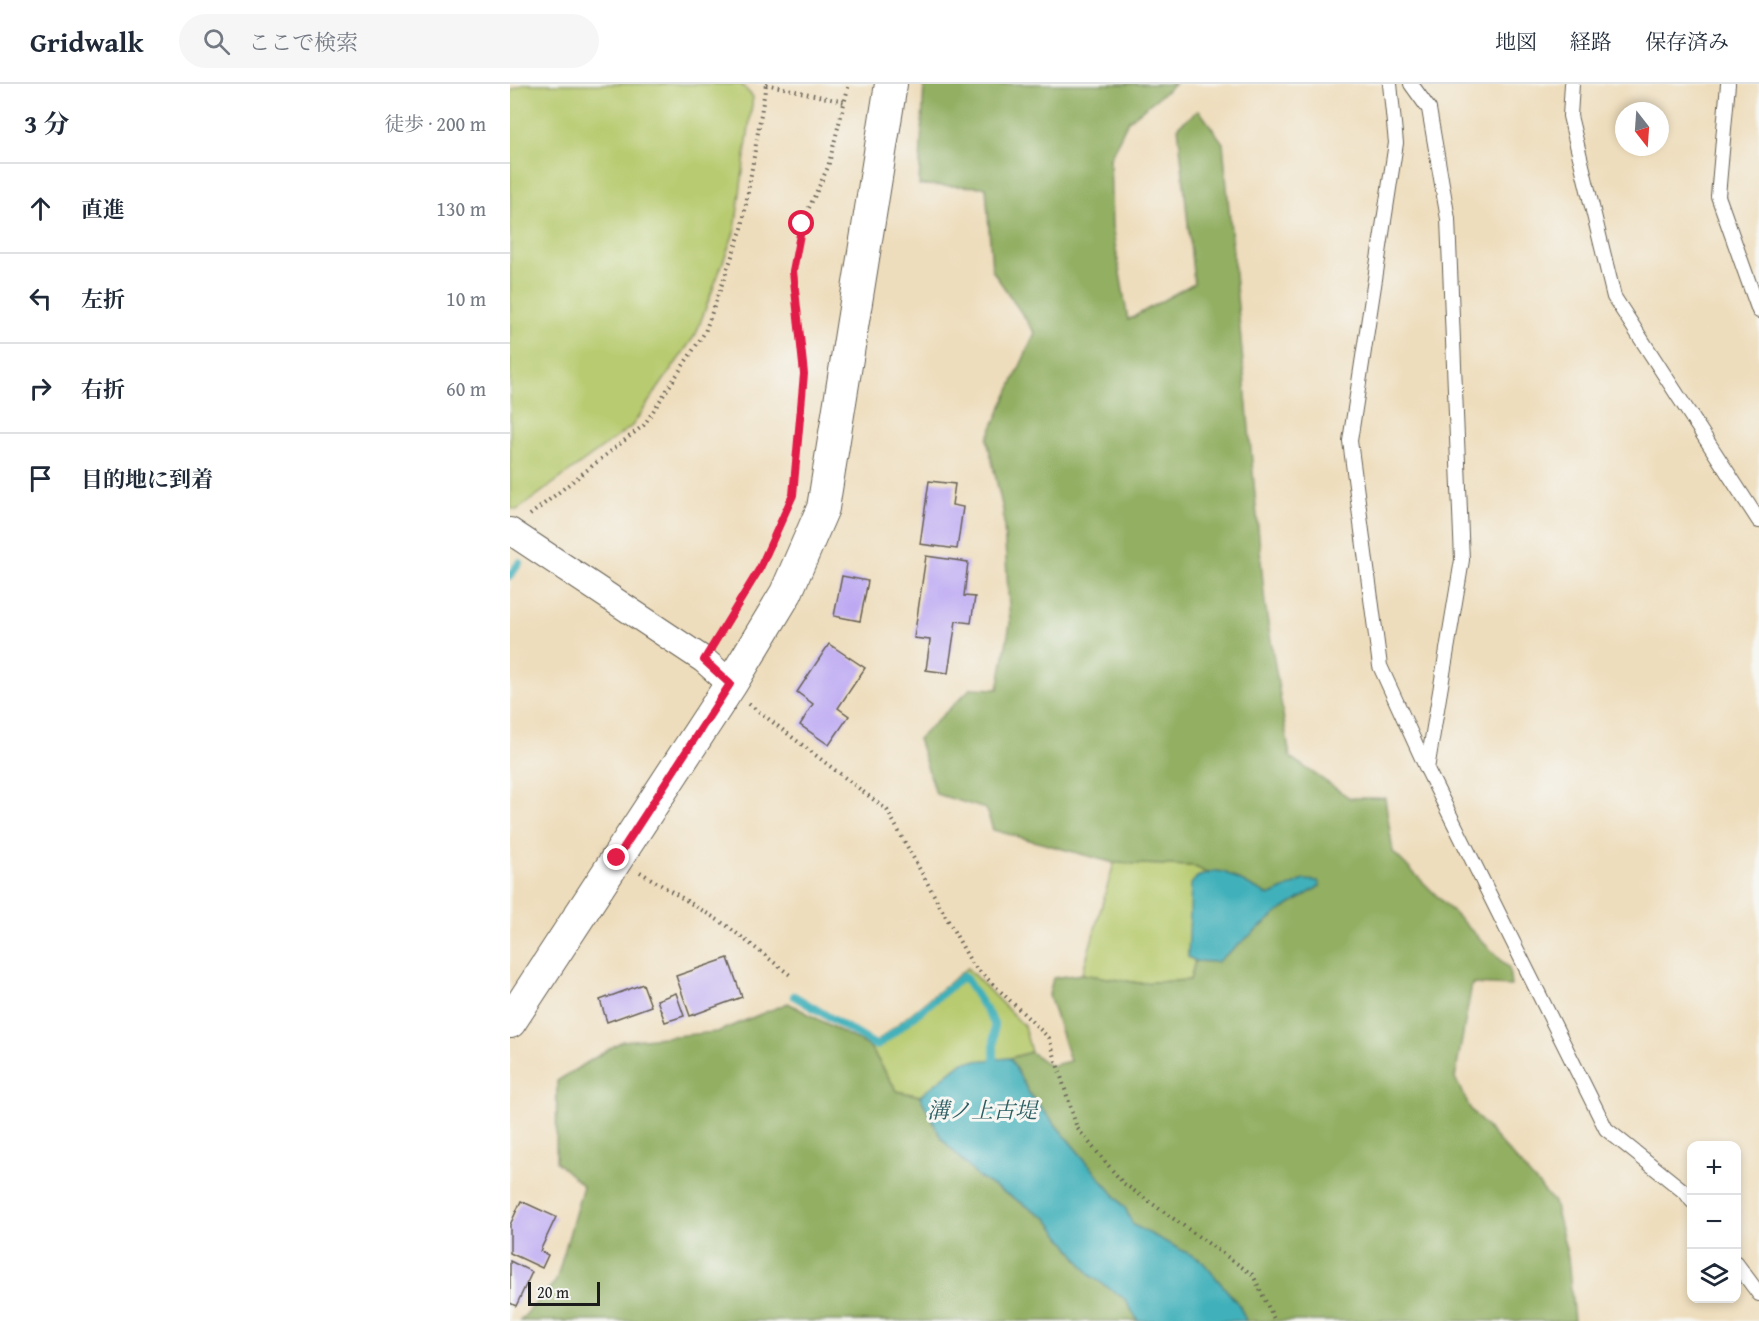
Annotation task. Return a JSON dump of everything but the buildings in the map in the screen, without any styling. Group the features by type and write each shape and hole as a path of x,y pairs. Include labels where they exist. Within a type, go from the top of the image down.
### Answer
{"street":[{"path":"510,1022 730,684 786,593 824,508 891,84"},
{"path":"519,524 704,660 730,684"}],"lane":[{"path":"1390,84 1396,143 1350,441 1380,666 1427,769 1606,1129 1688,1195"},
{"path":"1411,84 1429,109 1448,219 1462,560 1427,769"},
{"path":"1572,84 1570,116 1614,297 1759,521"},
{"path":"1728,84 1719,196 1759,312"},
{"path":"1741,1269 1759,1294"}],"path":[{"path":"519,524 644,425 705,332 742,228 766,84 844,102"},
{"path":"704,660 760,568 793,495 804,374 793,271 802,224 828,167 849,84"},
{"path":"730,684 746,702 887,810 972,964 1049,1038 1077,1128 1123,1183 1253,1275 1275,1321"},
{"path":"617,858 726,925 790,975"}],"green space":[{"path":"524,84 741,84 753,97 735,230 696,334 632,426 517,510 510,508 510,91"},
{"path":"924,84 1175,84 1128,121 1110,158 1112,226 1128,320 1194,283 1178,126 1199,110 1223,143 1265,604 1290,757 1350,798 1385,798 1393,852 1509,968 1511,986 1472,984 1455,1078 1471,1110 1554,1202 1568,1257 1574,1321 1246,1321 1239,1305 1201,1260 1133,1225 1125,1208 1029,1093 1010,1058 1031,1052 1050,1066 1070,1061 1049,995 1053,978 1082,974 1139,983 1190,980 1195,961 1217,962 1280,911 1320,886 1304,880 1269,896 1224,872 1207,873 1193,866 1114,863 993,830 986,809 936,794 918,739 971,688 998,689 1010,624 1003,510 987,439 1035,333 992,270 986,187 919,185"},
{"path":"1114,863 1193,866 1207,873 1197,877 1188,956 1195,961 1190,980 1139,983 1082,974"},
{"path":"967,968 1024,1026 1031,1052 1010,1058 963,1062 920,1096 897,1091 870,1047"},
{"path":"788,1003 870,1047 897,1091 920,1096 942,1139 978,1177 1047,1218 1091,1276 1125,1299 1138,1321 520,1321 556,1281 583,1186 556,1162 557,1081 622,1041 717,1032"}],"water":[{"path":"1215,871 1224,872 1269,896 1304,880 1318,881 1320,886 1280,911 1217,962 1195,961 1188,957 1191,884 1197,877"},
{"name":"溝ノ上古堤","path":"1010,1058 1029,1093 1125,1208 1133,1225 1201,1260 1239,1305 1246,1321 1138,1321 1125,1299 1091,1276 1047,1218 978,1177 942,1139 920,1096 963,1062"}],"waterway":[{"path":"510,576 519,563"},
{"path":"794,996 877,1046 964,976 994,1023 994,1060"}],"route":[{"path":"617,858 730,684 704,660 760,568 793,495 804,374 793,271 802,224"}]}
